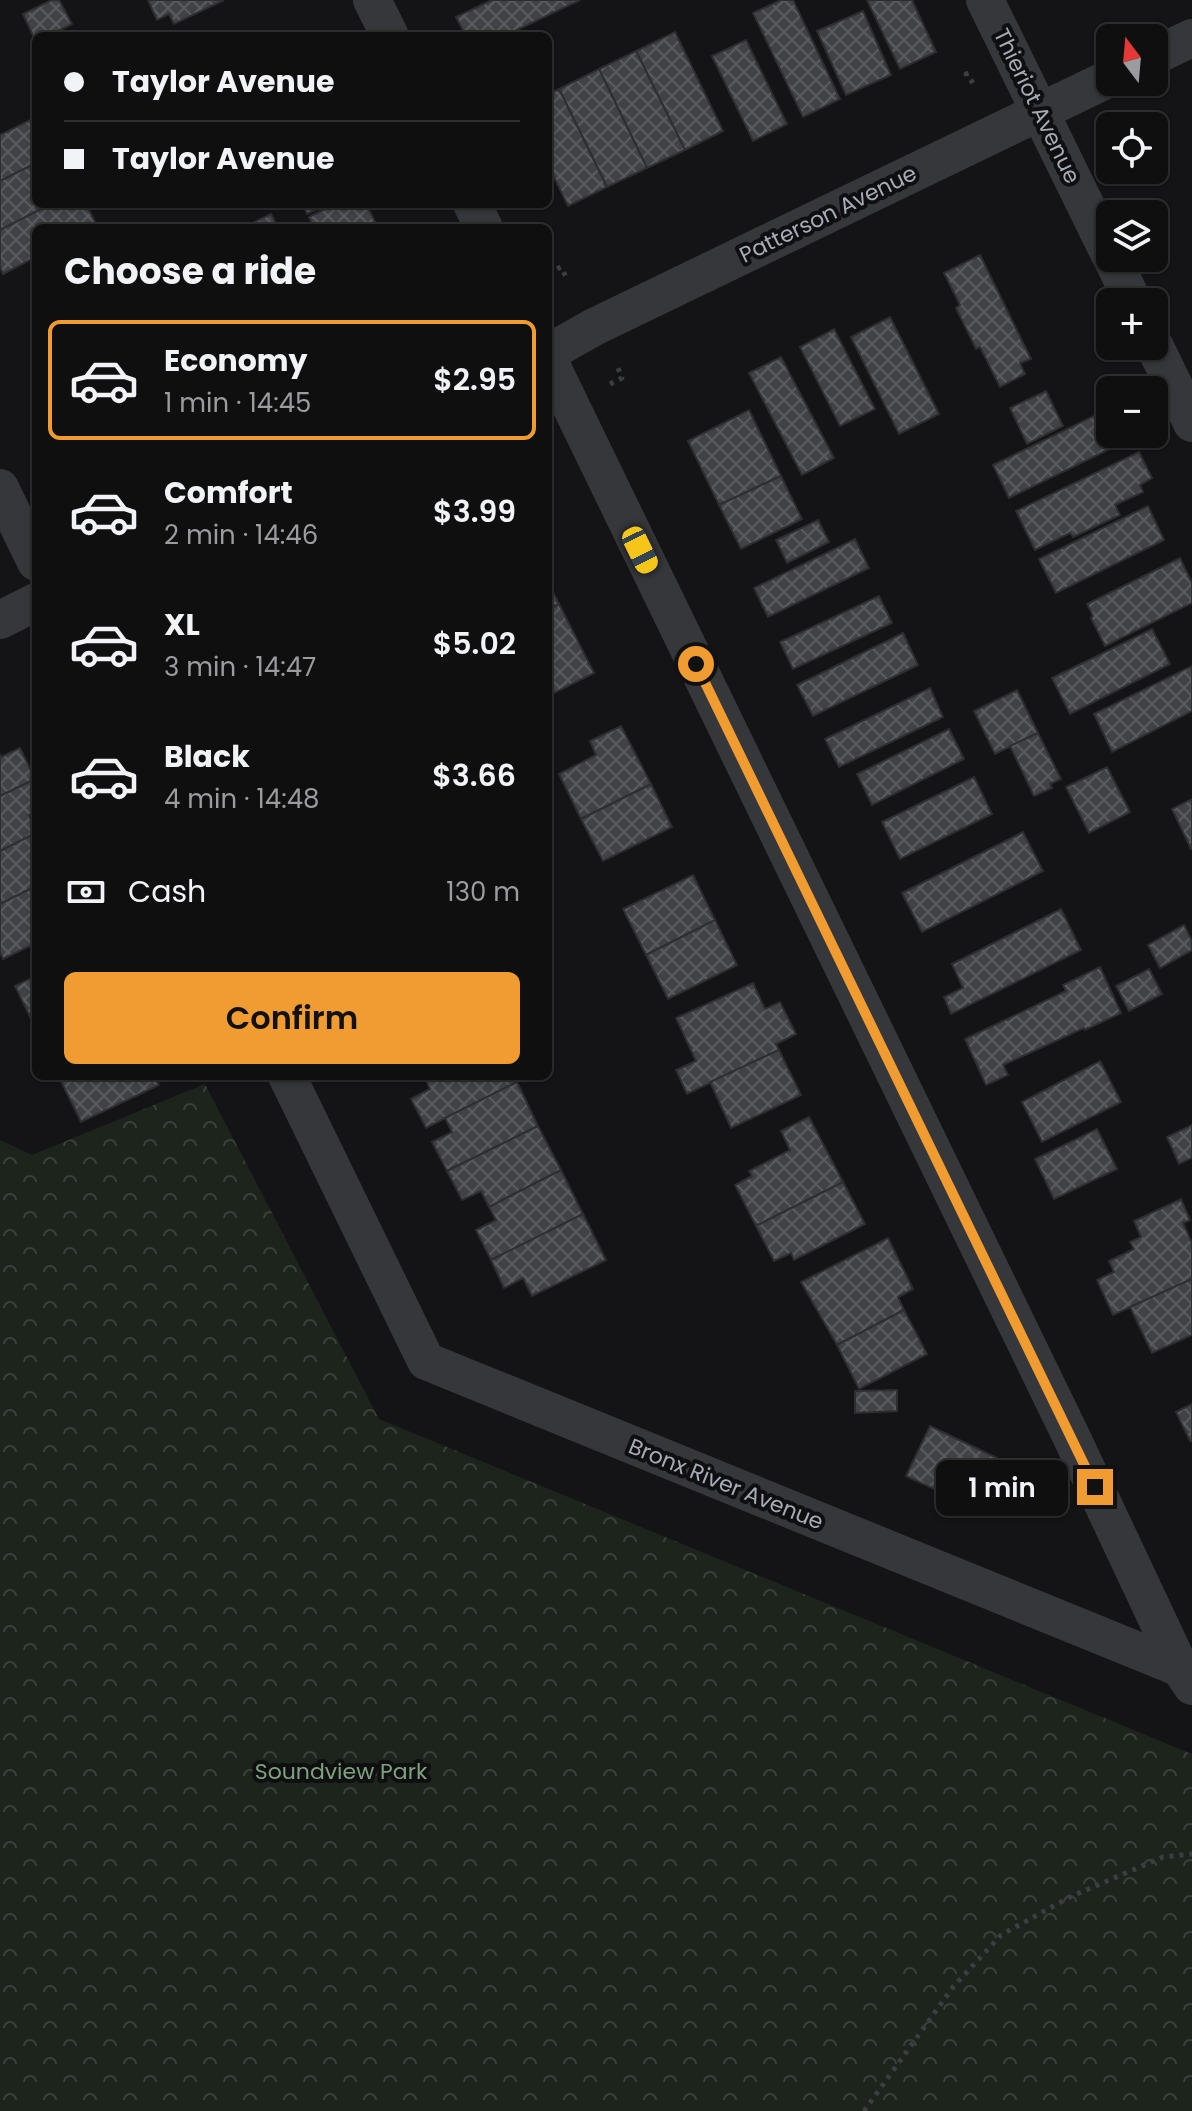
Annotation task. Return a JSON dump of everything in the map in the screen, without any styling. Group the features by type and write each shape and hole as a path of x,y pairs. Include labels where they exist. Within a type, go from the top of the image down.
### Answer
{"street":[{"path":"372,0 388,32"},
{"name":"Thieriot Avenue","path":"985,0 1096,226"},
{"path":"1168,49 1192,38"},
{"name":"Patterson Avenue","path":"552,353 594,327 1096,85"},
{"path":"1161,360 1192,423"},
{"path":"552,364 1186,1677"},
{"path":"0,488 32,554"},
{"path":"0,620 32,604"},
{"name":"Bronx River Avenue","path":"289,1080 426,1361 1186,1677"}],"path":[{"path":"966,74 973,83"},
{"path":"552,271 561,267 568,281"},
{"path":"610,384 622,378 618,368"},
{"path":"864,2111 953,1987 1001,1935 1070,1897 1163,1857 1192,1854"}],"green space":[{"name":"Soundview Park","path":"205,1084 379,1419 1192,1754 1192,2111 0,2111 0,1140 32,1155"}],"building":[{"path":"52,0 59,0 72,24 56,32 32,33 23,14"},
{"path":"148,0 224,0 174,24 169,14 157,20"},
{"path":"492,0 580,0 512,32 464,32 456,17"},
{"path":"781,0 793,0 840,99 803,117 753,13"},
{"path":"867,0 912,0 936,52 900,69"},
{"path":"863,11 891,75 846,95 817,31"},
{"path":"675,32 723,131 685,150 636,51"},
{"path":"746,40 787,124 753,141 712,56"},
{"path":"636,51 685,150 647,168 599,69"},
{"path":"599,69 647,168 607,187 559,89"},
{"path":"559,89 607,187 568,206 552,173 552,92"},
{"path":"32,119 32,165 0,181 0,135"},
{"path":"32,165 32,208 43,208 0,230 0,181"},
{"path":"43,208 88,208 96,224 32,224 32,259 3,274 0,267 0,230"},
{"path":"305,208 320,208 307,214"},
{"path":"327,208 368,208 376,224 312,224 309,217"},
{"path":"271,214 276,224 250,224"},
{"path":"980,255 1031,359 1020,363 1025,374 1000,387 980,347 976,349 956,308 960,305 944,273"},
{"path":"890,317 939,414 899,434 851,337"},
{"path":"834,329 875,409 840,426 800,347"},
{"path":"781,357 834,458 802,475 749,373"},
{"path":"1046,391 1063,426 1027,444 1010,408"},
{"path":"749,410 781,476 719,505 688,441"},
{"path":"1096,415 1096,448 1112,448 1009,498 993,465"},
{"path":"1139,452 1152,478 1140,485 1143,492 1115,505 1120,515 1073,537 1070,533 1035,550 1016,511"},
{"path":"781,476 802,519 741,549 719,505"},
{"path":"1148,506 1164,540 1056,593 1039,559"},
{"path":"818,520 829,542 787,563 776,540"},
{"path":"855,539 869,568 768,617 754,588"},
{"path":"1180,558 1192,583 1192,603 1105,646 1087,604"},
{"path":"552,590 559,604 552,608"},
{"path":"879,596 892,623 793,669 780,642"},
{"path":"559,604 594,673 552,694 552,608"},
{"path":"1152,629 1170,664 1070,714 1052,678"},
{"path":"903,633 918,665 813,716 797,685"},
{"path":"1192,666 1192,711 1112,752 1094,714"},
{"path":"930,688 943,717 839,767 825,739"},
{"path":"1017,690 1038,733 995,754 974,711"},
{"path":"621,726 651,784 581,819 559,774 596,755 590,741"},
{"path":"949,729 964,759 872,805 857,774"},
{"path":"1038,733 1061,779 1050,784 1052,788 1034,796 1010,746"},
{"path":"20,748 32,773 32,780 0,796 0,754 1,757"},
{"path":"1107,767 1130,812 1089,833 1066,787"},
{"path":"974,777 992,814 900,859 882,822"},
{"path":"32,780 32,814 29,815 32,835 0,851 0,796"},
{"path":"651,784 672,827 603,861 581,819"},
{"path":"1192,799 1192,848 1191,849 1172,809"},
{"path":"1023,832 1043,871 922,932 902,893"},
{"path":"32,835 32,888 0,904 0,851"},
{"path":"693,875 715,920 646,955 623,909"},
{"path":"32,888 32,945 3,959 0,952 0,904"},
{"path":"1061,909 1081,950 951,1014 944,997 963,988 952,964"},
{"path":"715,920 737,965 668,999 646,955"},
{"path":"1184,925 1192,941 1192,950 1160,968 1148,945"},
{"path":"1100,967 1121,1013 1003,1065 1008,1075 986,1085 965,1039 1066,991 1063,985"},
{"path":"1149,969 1162,994 1129,1011 1116,986"},
{"path":"32,978 32,1021 15,986"},
{"path":"753,983 765,1009 780,1002 796,1034 776,1044 779,1050 687,1094 676,1070 696,1061 676,1018"},
{"path":"779,1050 801,1095 731,1128 710,1082"},
{"path":"1100,1061 1121,1102 1042,1142 1022,1102"},
{"path":"60,1080 157,1080 159,1085 81,1122"},
{"path":"426,1080 517,1082 426,1128 411,1099 430,1089"},
{"path":"517,1082 538,1126 447,1171 432,1142 452,1132 445,1118"},
{"path":"809,1117 843,1182 756,1226 735,1185 752,1176 749,1171 790,1150 781,1131"},
{"path":"1192,1125 1192,1158 1179,1164 1167,1137"},
{"path":"538,1126 561,1170 489,1207 481,1191 462,1200 447,1171"},
{"path":"1097,1129 1117,1169 1054,1199 1035,1159"},
{"path":"561,1170 583,1214 491,1260 476,1230 496,1220 489,1207"},
{"path":"843,1182 865,1224 794,1260 791,1253 774,1261 756,1226"},
{"path":"1181,1199 1190,1220 1183,1223 1192,1243 1192,1279 1113,1315 1097,1280 1114,1272 1109,1261 1134,1249 1130,1242 1141,1237 1134,1221"},
{"path":"583,1214 606,1260 532,1296 523,1278 504,1288 491,1260"},
{"path":"888,1238 913,1289 898,1297 904,1310 837,1345 801,1282"},
{"path":"1192,1279 1192,1335 1152,1353 1130,1307"},
{"path":"904,1310 927,1354 859,1389 837,1345"},
{"path":"897,1390 897,1411 855,1413 855,1391"},
{"path":"1192,1404 1192,1441 1190,1441 1176,1412"},
{"path":"930,1426 997,1458 988,1475 999,1480 995,1489 1006,1495 995,1517 906,1476"}],"route":[{"path":"696,664 1095,1487"}]}
